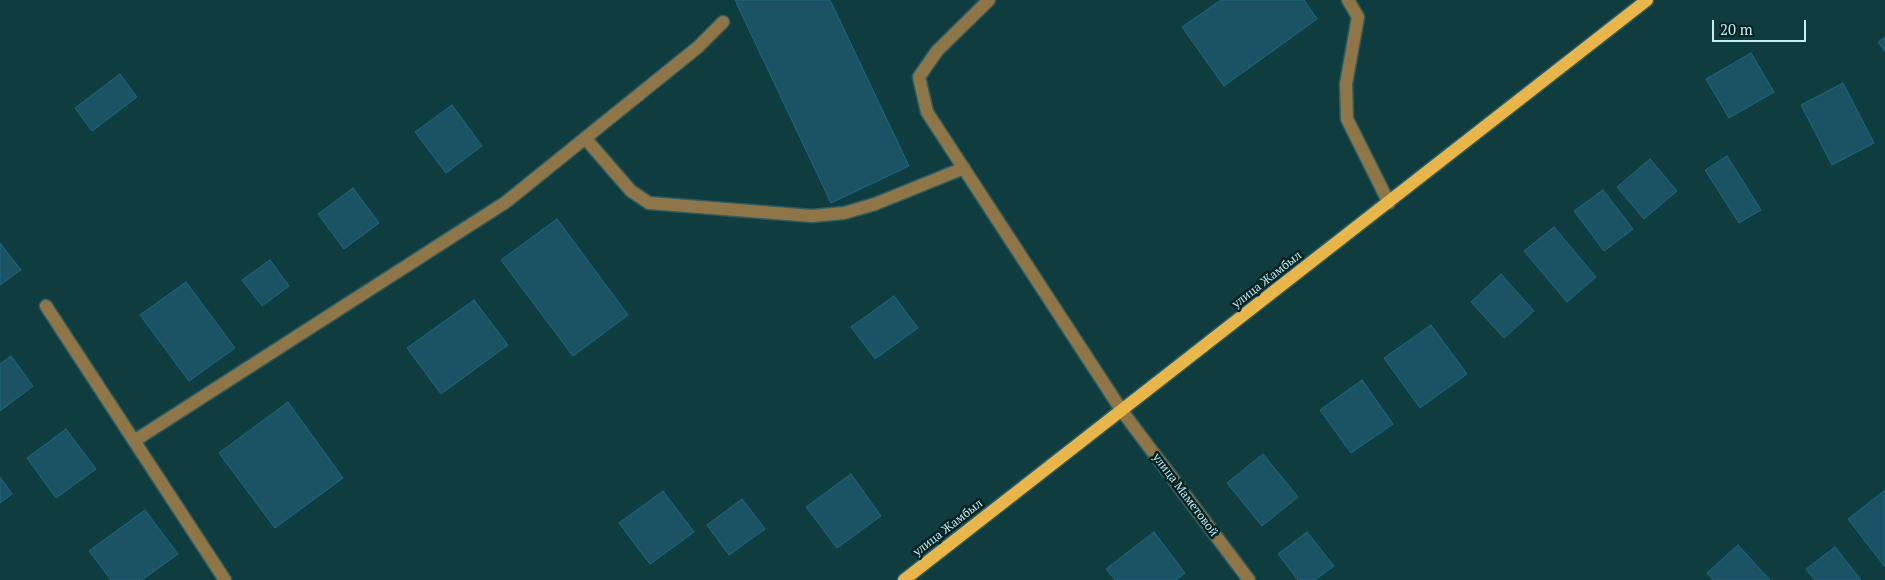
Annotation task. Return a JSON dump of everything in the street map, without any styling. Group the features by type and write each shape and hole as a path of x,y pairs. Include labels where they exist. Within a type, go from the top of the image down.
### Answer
{"main road":[{"name":"улица Жамбыл","path":"904,580 1647,0"}],"street":[{"name":"улица Маметовой","path":"989,0 937,51 919,77 927,112 1122,411 1249,580"},
{"path":"1348,0 1358,17 1346,84 1346,119 1389,203"},
{"path":"134,442 506,202 698,47 723,22"},
{"path":"585,138 631,191 649,202 802,215 844,213 875,204 964,168"},
{"path":"46,306 225,580"}],"building":[{"path":"735,0 830,0 909,166 831,203"},
{"path":"1221,0 1304,0 1317,19 1224,86 1182,27"},
{"path":"1885,37 1885,52 1878,42"},
{"path":"1751,53 1774,92 1729,118 1706,79"},
{"path":"120,74 137,97 92,131 75,108"},
{"path":"1843,83 1874,143 1832,165 1801,105"},
{"path":"452,105 482,146 446,173 415,132"},
{"path":"1727,156 1761,210 1739,223 1705,170"},
{"path":"1650,159 1677,191 1644,219 1617,187"},
{"path":"353,188 379,223 344,249 318,214"},
{"path":"1603,190 1633,229 1604,251 1574,211"},
{"path":"557,219 628,315 573,356 501,260"},
{"path":"1554,227 1596,277 1567,302 1524,251"},
{"path":"0,243 21,270 0,285"},
{"path":"270,260 289,286 262,306 242,280"},
{"path":"1501,274 1534,311 1504,338 1471,302"},
{"path":"186,282 235,348 189,381 140,315"},
{"path":"894,296 918,328 875,359 851,327"},
{"path":"474,300 508,345 441,394 407,348"},
{"path":"1431,325 1467,374 1420,408 1384,358"},
{"path":"11,356 33,386 0,411 0,364"},
{"path":"1362,380 1393,424 1351,453 1320,410"},
{"path":"288,402 343,478 275,528 219,453"},
{"path":"66,429 96,469 56,498 27,458"},
{"path":"1263,454 1298,497 1262,526 1227,483"},
{"path":"851,474 881,516 837,548 806,507"},
{"path":"0,477 12,494 0,503"},
{"path":"1885,490 1885,567 1848,519"},
{"path":"663,491 694,532 650,564 619,523"},
{"path":"742,499 765,529 729,555 707,525"},
{"path":"145,510 178,554 142,580 111,580 89,551"},
{"path":"1154,532 1185,573 1176,580 1115,580 1106,569"},
{"path":"1307,532 1334,566 1315,580 1298,580 1278,554"},
{"path":"1738,545 1770,580 1713,580 1707,573"},
{"path":"1835,547 1861,580 1815,580 1806,569"}]}
